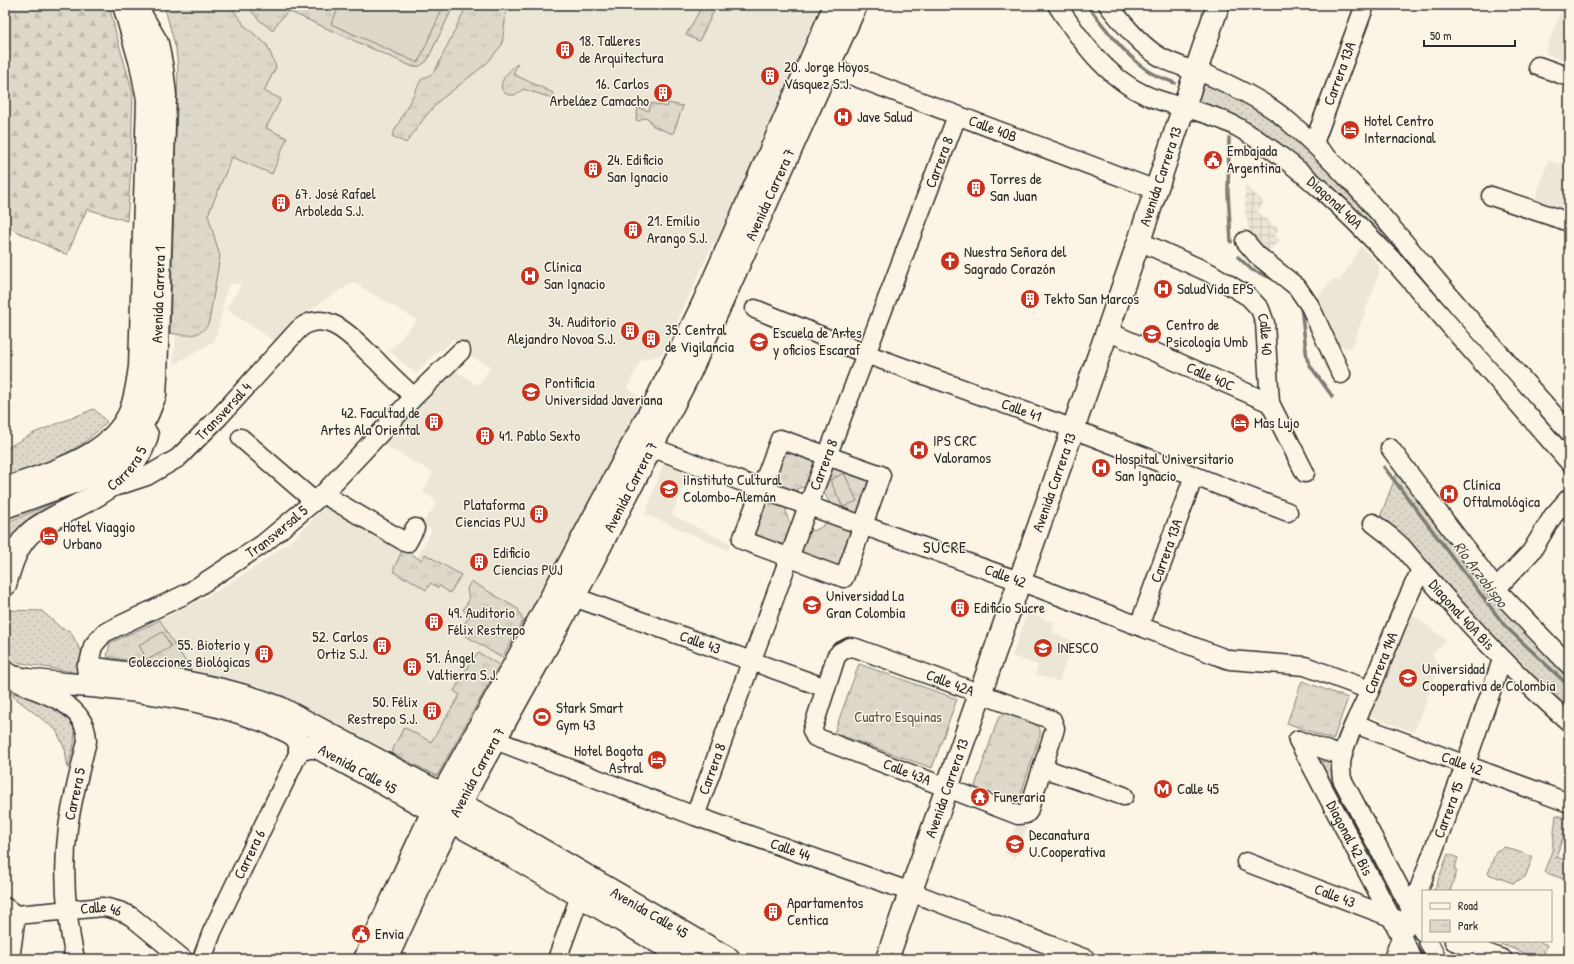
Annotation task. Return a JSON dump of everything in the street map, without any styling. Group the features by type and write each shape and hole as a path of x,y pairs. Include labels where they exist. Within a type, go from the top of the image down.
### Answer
{"main road":[{"name":"Avenida Carrera 1","path":"5,489 76,462 94,453 109,441 122,427 131,410 135,397 140,367 148,99 141,64 124,5"},
{"name":"Avenida Carrera 1","path":"5,507 74,482 97,471 109,463 121,453 138,433 155,395 158,347 165,116 164,83 157,43 135,5"},
{"path":"146,5 157,43"},
{"name":"Avenida Carrera 7","path":"365,959 447,808 538,622 656,401 703,304 835,5"},
{"name":"Avenida Carrera 7","path":"386,959 437,849 447,808 495,740 574,597 689,374 856,5"},
{"name":"Avenida Carrera 13","path":"887,959 1139,241 1218,5"},
{"name":"Carrera 5","path":"5,585 16,553 22,543 34,530 109,488 126,473 141,449 149,428 155,395"},
{"name":"Avenida Calle 45","path":"5,674 28,680 86,677 200,685 255,698 280,708 447,808 580,896 687,959"},
{"name":"Avenida Calle 45","path":"86,677 236,712 269,723 292,734 301,742 300,750"},
{"name":"Avenida Calle 45","path":"300,750 308,746 317,747 447,808 729,959"}],"street":[{"name":"Diagonal 40A","path":"1057,5 1084,44 1107,68 1137,91 1154,99 1217,117 1237,127 1269,147 1313,183 1397,265 1569,462"},
{"name":"Diagonal 40A","path":"1108,5 1127,29 1154,53 1170,62 1216,79 1245,93 1283,116 1314,143 1335,163 1385,219 1569,432"},
{"name":"Carrera 13A","path":"1314,143 1365,5"},
{"path":"1538,66 1569,77"},
{"name":"Calle 40B","path":"829,67 1156,190"},
{"name":"Carrera 8","path":"695,816 808,506 957,116"},
{"path":"1491,196 1569,222"},
{"name":"Calle 40","path":"1139,241 1210,273 1250,297 1260,309 1265,323 1270,403"},
{"path":"1245,241 1257,255 1297,287 1310,306 1341,374"},
{"name":"Calle 41","path":"755,309 866,354 1073,429 1288,512"},
{"name":"Transversal 4","path":"109,488 147,476 178,458 299,328 311,322 325,321 345,330 414,397"},
{"name":"Calle 40C","path":"1107,331 1270,403"},
{"name":"Transversal 5","path":"86,677 93,646 104,633 194,589 263,544 319,498 414,397 461,351"},
{"path":"1270,403 1305,473"},
{"path":"241,438 319,498 407,543 415,528"},
{"path":"780,439 827,456 881,475 864,526 844,578 742,540 780,439"},
{"name":"Calle 42","path":"651,447 808,506 1020,580 1230,660 1294,665 1311,668 1370,690"},
{"path":"1390,448 1496,589 1569,665"},
{"name":"Carrera 13A","path":"1139,626 1194,476"},
{"path":"1496,589 1531,552 1553,516 1569,498"},
{"name":"Diagonal 40A Bis","path":"1373,523 1391,537 1502,660 1546,703 1569,722"},
{"name":"Carrera 14A","path":"1342,756 1398,618 1421,570"},
{"name":"Calle 43","path":"574,597 826,688"},
{"name":"Calle 42A","path":"826,688 836,657 845,648 856,648 1048,718 1054,723 1054,732 1043,768"},
{"name":"Carrera 15","path":"1425,890 1466,763 1502,660"},
{"name":"Carrera 5","path":"5,674 15,681 69,706 78,713 83,722 86,734 87,741 68,828 66,870 67,911 76,959"},
{"name":"Calle 43A","path":"826,688 813,728 813,734 817,738 1018,815 1024,815 1028,812 1043,768"},
{"name":"Calle 42","path":"1355,724 1466,763 1569,803"},
{"name":"Calle 44","path":"495,740 695,816 911,892 1086,959"},
{"name":"Diagonal 42 Bis","path":"1298,740 1342,756 1340,768 1342,779 1413,927 1298,740"},
{"name":"Carrera 6","path":"202,959 212,932 300,750"},
{"path":"1043,768 1124,796"},
{"name":"Calle 43","path":"1246,862 1413,927"},
{"path":"557,959 580,896"},
{"name":"Carrera 15","path":"1393,959 1413,927 1422,899"},
{"name":"Calle 46","path":"11,911 67,911 103,907 125,912 183,959"},
{"path":"10,959 11,911"},
{"path":"1413,927 1413,959"},
{"path":"1413,927 1422,939"},
{"path":"1424,942 1437,959"},
{"path":"1457,942 1503,959"}],"shaded area":[{"name":"Pontificia Universidad Javeriana","path":"164,5 822,5 744,180 741,191 717,243 714,242 710,250 664,351 662,354 641,360 627,388 636,394 639,400 639,415 437,776 282,695 249,683 191,670 160,620 217,591 261,563 298,535 325,506 417,557 432,530 422,524 433,509 436,500 423,492 433,473 383,444 451,368 478,385 491,367 461,351 454,338 442,351 439,349 416,374 389,351 417,320 353,282 289,323 276,342 226,309 241,285 235,283 231,284 227,289 217,333 213,342 173,365 176,335 170,333 178,68 176,49"},
{"path":"1563,5 1569,5 1569,62 1545,53"},
{"path":"1569,145 1569,206 1565,216 1533,205 1548,160 1563,165"},
{"path":"1245,185 1264,202 1257,212 1279,229 1274,235 1280,240 1267,253 1251,238 1245,214"},
{"path":"1361,246 1379,265 1379,274 1352,347 1347,348 1328,339 1314,300 1334,278 1339,282"},
{"name":"iInstituto Cultural Colombo-Alemán","path":"664,462 690,472 672,515 731,544 728,550 645,514"},
{"name":"Universidad Cooperativa de Colombia","path":"1407,611 1447,641 1432,654 1439,668 1414,732 1368,715"},
{"name":"INESCO","path":"1027,613 1054,622 1052,632 1073,641 1059,682 1035,674 1038,665 1012,656"},
{"name":"Decanatura U.Cooperativa","path":"1017,822 1027,827 1016,858 1005,854"}],"green space":[{"path":"5,5 109,5 133,93 130,183 127,221 87,209 67,255 5,226"},
{"path":"164,5 230,5 245,26 267,45 276,67 264,91 281,99 266,128 287,138 272,174 232,157 208,215 220,256 209,322 202,331 192,335 170,333 178,68 176,49"},
{"path":"247,5 454,5 427,61 420,66 413,67 288,11 275,26 273,31 258,19"},
{"path":"340,5 444,5 418,63 331,24"},
{"path":"467,5 507,5 502,45 486,64 439,101 406,143 392,136 421,80 433,73 437,67"},
{"path":"695,5 717,5 699,41 686,35 701,8"},
{"path":"518,63 513,74 553,93 552,98 523,89 515,95 504,92 501,85 504,77"},
{"path":"1202,80 1237,96 1291,132 1389,232 1385,242 1196,103"},
{"path":"651,103 667,107 668,103 683,106 673,134 653,126 649,119 644,118 639,121 636,120 638,108 649,111"},
{"path":"94,409 107,422 84,443 54,460 5,477 5,449 34,433"},
{"path":"789,451 820,460 807,487 799,488 793,492 770,487 783,454"},
{"path":"832,464 867,478 869,485 857,521 831,512 826,496 822,491"},
{"path":"1398,470 1529,635 1569,676 1569,715 1379,520"},
{"path":"844,473 857,501 843,507 830,480"},
{"path":"87,489 5,553 5,523"},
{"path":"766,498 786,506 787,516 792,525 785,551 755,537 754,533"},
{"path":"828,519 854,528 839,566 837,567 798,556 807,531 819,528"},
{"path":"403,549 421,560 425,554 461,575 450,593 440,586 438,588 431,583 426,590 406,577 405,579 394,572 394,568"},
{"path":"471,581 518,609 523,621 502,658 463,634 465,623 470,615 463,610 469,600 467,589"},
{"path":"5,610 42,611 61,628 70,631 82,653 78,673 10,661 5,653"},
{"path":"160,620 191,670 107,657 110,643"},
{"path":"163,632 171,647 147,660 139,645"},
{"path":"479,653 499,665 437,776 391,753 404,727 431,742 460,695 454,691 472,659"},
{"name":"Cuatro Esquinas","path":"859,664 957,699 932,768 834,733"},
{"path":"1302,681 1348,698 1333,740 1287,723"},
{"path":"5,690 44,705 64,715 70,722 74,729 75,739 68,769 65,749 56,730"},
{"path":"1006,713 1035,723 1039,727 1040,731 1020,797 1012,804 977,790 975,786 998,719"},
{"path":"1313,759 1330,763 1401,899 1391,904"},
{"path":"1556,815 1569,819 1569,829 1566,828 1556,857 1569,861 1569,881 1544,872 1552,851"},
{"path":"1505,847 1533,857 1525,877 1513,883 1488,874 1496,851"},
{"path":"1448,854 1458,858 1454,870 1457,871 1450,890 1434,890"},
{"path":"1495,942 1540,942 1547,945 1541,959"}],"waterway":[{"path":"1087,5 1110,34 1135,61 1155,75 1175,83"},
{"path":"1229,138 1228,192 1231,242"},
{"path":"1238,257 1252,270 1276,280"},
{"path":"1301,307 1307,359 1332,396"},
{"name":"Río Arzobispo","path":"1384,467 1505,626 1569,686"}],"place":[{"name":"18. Talleres de Arquitectura","path":"565,50"},
{"name":"20. Jorge Hoyos Vásquez S.J.","path":"770,76"},
{"name":"16. Carlos Arbeláez Camacho","path":"663,93"},
{"name":"Jave Salud","path":"843,117"},
{"name":"Hotel Centro Internacional","path":"1350,130"},
{"name":"Embajada Argentina","path":"1213,160"},
{"name":"24. Edificio San Ignacio","path":"593,169"},
{"name":"Torres de San Juan","path":"976,188"},
{"name":"67. José Rafael Arboleda S.J.","path":"281,203"},
{"name":"21. Emilio Arango S.J.","path":"633,230"},
{"name":"Nuestra Señora del Sagrado Corazón","path":"950,261"},
{"name":"Clínica San Ignacio","path":"530,276"},
{"name":"SaludVida EPS","path":"1163,289"},
{"name":"Tekto San Marcos","path":"1030,299"},
{"name":"34. Auditorio Alejandro Novoa S.J.","path":"630,331"},
{"name":"Centro de Psicologia Umb","path":"1152,334"},
{"name":"35. Central de Vigilancia","path":"651,339"},
{"name":"Escuela de Artes y oficios Escaraf","path":"759,342"},
{"name":"Pontificia Universidad Javeriana","path":"531,392"},
{"name":"42. Facultad de Artes Ala Oriental","path":"434,422"},
{"name":"Mas Lujo","path":"1240,423"},
{"name":"41. Pablo Sexto","path":"485,436"},
{"name":"IPS CRC Valoramos","path":"919,450"},
{"name":"Hospital Universitario San Ignacio","path":"1101,468"},
{"name":"iInstituto Cultural Colombo-Alemán","path":"669,489"},
{"name":"Clínica Oftalmológica","path":"1449,494"},
{"name":"Plataforma Ciencias PUJ","path":"539,514"},
{"name":"Hotel Viaggio Urbano","path":"49,536"},
{"name":"Edificio Ciencias PUJ","path":"479,562"},
{"name":"Universidad La Gran Colombia","path":"812,605"},
{"name":"Edificio Sucre","path":"960,608"},
{"name":"49. Auditorio Félix Restrepo","path":"434,622"},
{"name":"52. Carlos Ortiz S.J.","path":"382,646"},
{"name":"INESCO","path":"1043,648"},
{"name":"55. Bioterio y Colecciones Biológicas","path":"264,654"},
{"name":"51. Ángel Valtierra S.J.","path":"412,667"},
{"name":"Universidad Cooperativa de Colombia","path":"1408,678"},
{"name":"50. Félix Restrepo S.J.","path":"432,711"},
{"name":"Stark Smart Gym 43","path":"542,717"},
{"name":"Hotel Bogota Astral","path":"657,760"},
{"name":"Calle 45","path":"1163,789"},
{"name":"Funeraria","path":"980,797"},
{"name":"Decanatura U.Cooperativa","path":"1015,844"},
{"name":"Apartamentos Centica","path":"773,912"},
{"name":"Envia","path":"361,934"}],"district":[{"name":"SUCRE","path":"945,547"}]}
